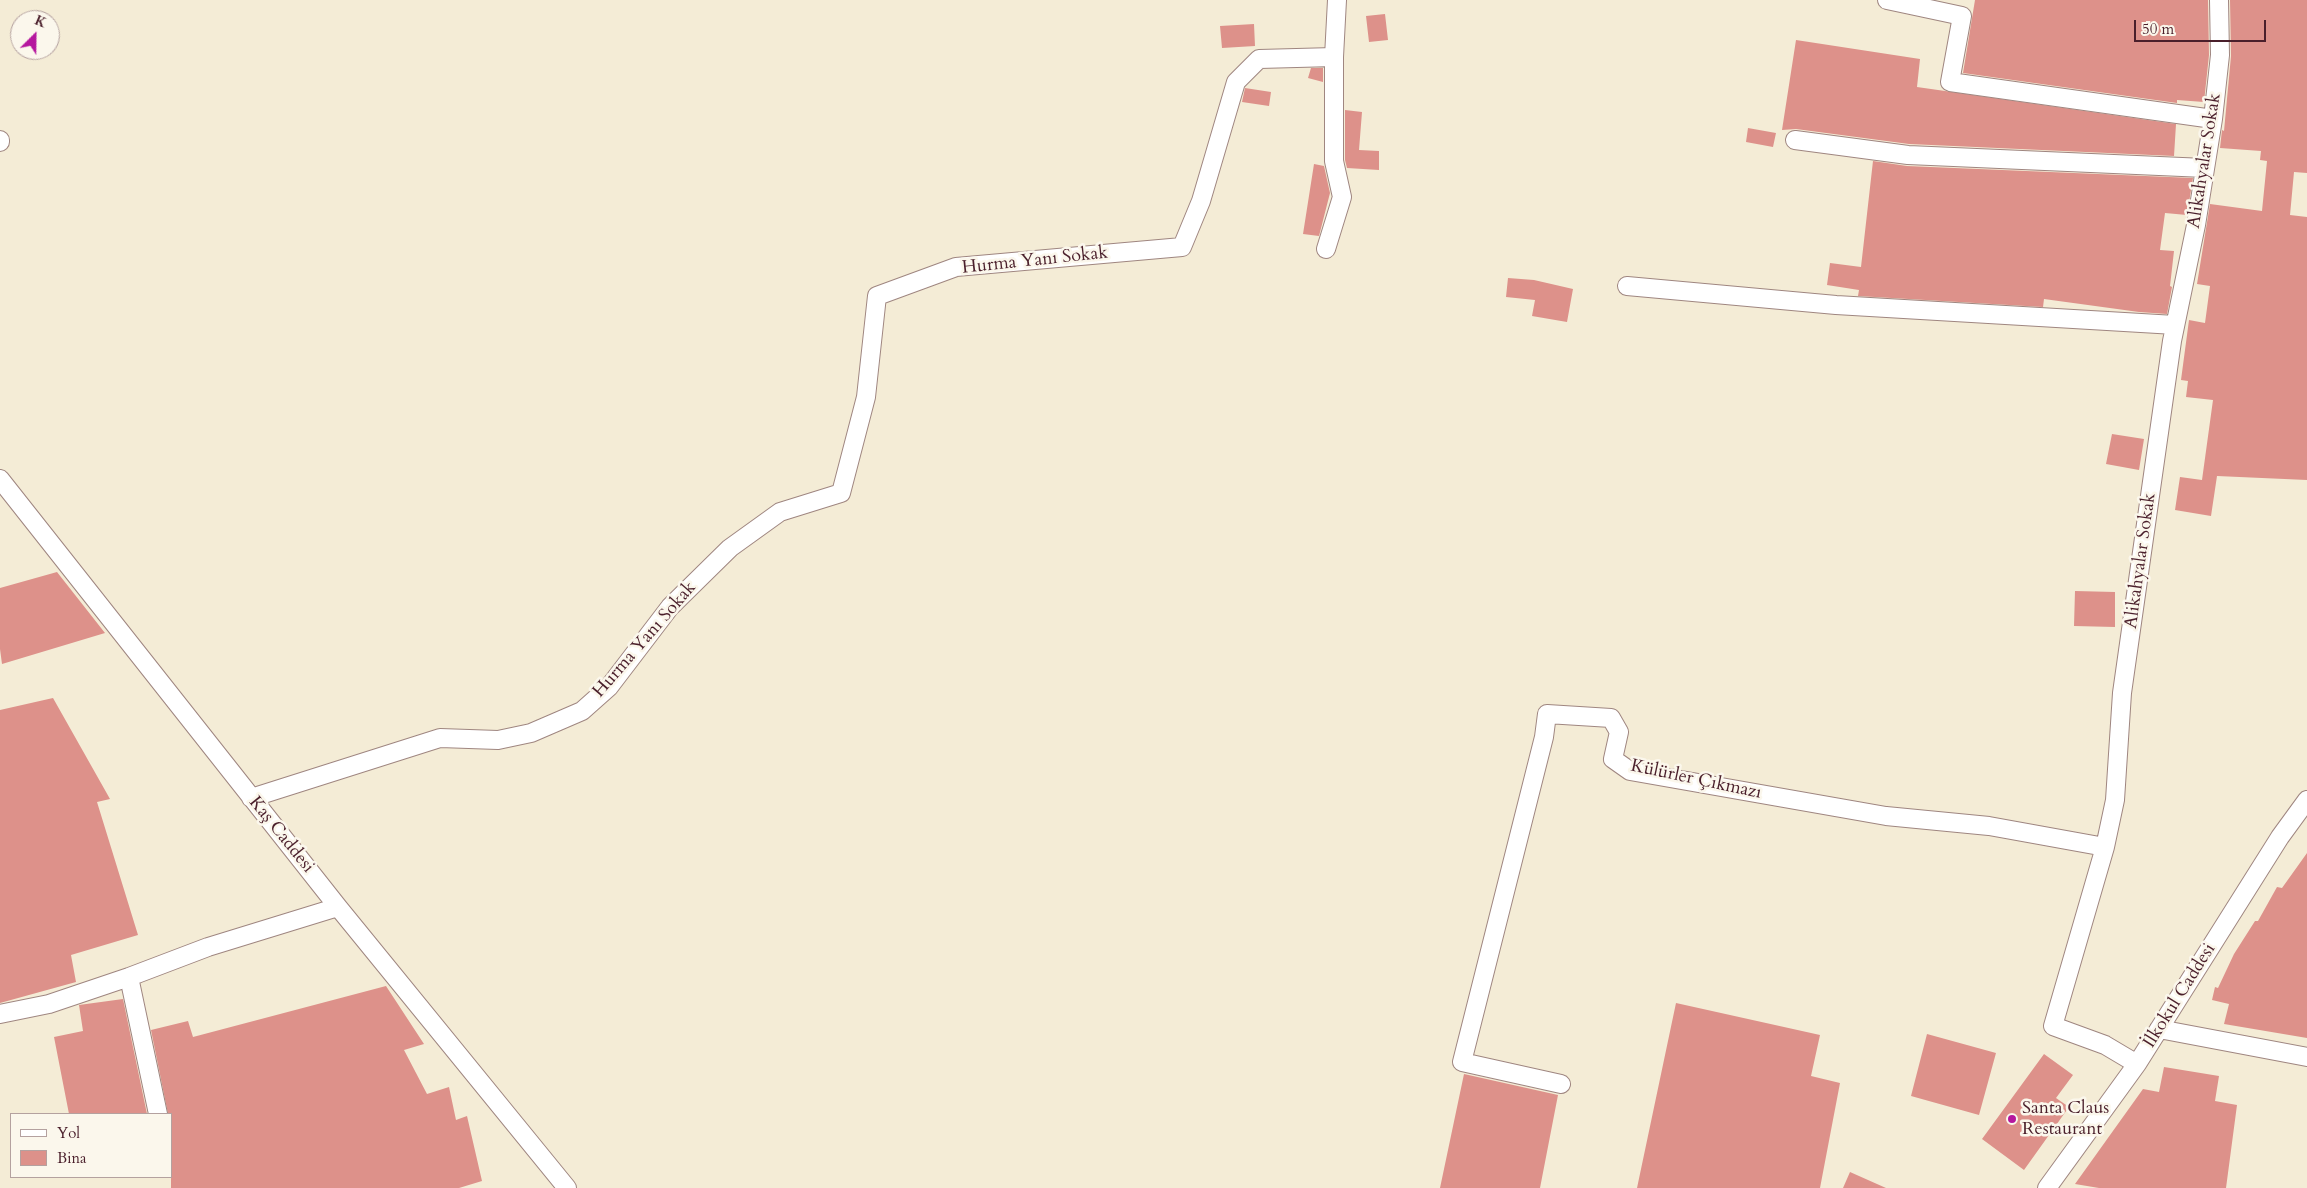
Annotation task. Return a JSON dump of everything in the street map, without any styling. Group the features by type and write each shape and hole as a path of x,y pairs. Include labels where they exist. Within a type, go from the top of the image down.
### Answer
{"street":[{"path":"1326,249 1342,198 1334,161 1334,57 1337,0"},
{"path":"1887,0 1962,16 1950,82 2213,119"},
{"name":"Alikahyalar Sokak","path":"2137,1064 2105,1045 2053,1026 2105,847 2115,800 2122,693 2175,325 2213,119 2220,55 2219,0"},
{"name":"Hurma Yanı Sokak","path":"251,798 440,738 498,740 531,733 582,711 609,687 670,607 730,548 780,512 842,493 866,396 877,296 956,268 1182,247 1201,201 1236,82 1259,59 1334,57"},
{"path":"1795,140 1908,155 2205,168"},
{"path":"1627,286 1836,305 2175,325"},
{"name":"Kaş Caddesi","path":"0,479 338,907 567,1188"},
{"name":"Külürler Çıkmazı","path":"1561,1084 1462,1062 1544,737 1547,714 1610,718 1620,732 1613,759 1630,771 1886,816 1989,826 2105,847"},
{"name":"İlkokul Caddesi","path":"2047,1188 2137,1064 2280,837 2307,800"},
{"path":"0,1014 49,1004 129,977 208,947 338,907"},
{"path":"129,977 158,1113"},
{"path":"2159,1029 2307,1057"}],"building":[{"path":"1975,0 2208,0 2209,55 2204,102 2177,100 2177,103 1963,73"},
{"path":"2230,0 2307,0 2307,173 2294,172 2290,215 2307,217 2307,480 2217,476 2211,516 2175,510 2180,477 2202,480 2213,400 2186,397 2188,381 2181,380 2189,320 2205,323 2210,286 2197,284 2210,204 2262,211 2267,161 2260,160 2261,151 2220,148 2222,130 2224,131 2231,56"},
{"path":"1385,14 1388,40 1369,42 1366,16"},
{"path":"1254,24 1255,46 1222,48 1220,26"},
{"path":"1796,40 1920,59 1917,87 2176,124 2174,156 1909,144 1796,129 1782,130"},
{"path":"1311,68 1323,68 1323,82 1308,78"},
{"path":"1245,88 1271,92 1269,106 1242,102"},
{"path":"1345,110 1362,112 1359,150 1379,151 1379,170 1347,168 1345,160"},
{"path":"1748,128 1776,133 1773,147 1746,142"},
{"path":"1873,161 1907,166 2193,178 2187,215 2165,213 2160,250 2174,251 2170,286 2172,287 2167,314 2044,299 2043,307 1858,296 1859,290 1827,285 1830,263 1861,267"},
{"path":"1314,164 1324,166 1330,193 1319,236 1303,234"},
{"path":"1508,278 1534,280 1573,289 1567,322 1532,316 1535,300 1506,297"},
{"path":"2112,434 2144,439 2139,470 2106,464"},
{"path":"57,572 105,633 2,664 0,649 0,588"},
{"path":"2075,591 2115,592 2115,627 2074,626"},
{"path":"53,698 110,799 97,802 138,935 71,955 76,982 0,1003 0,710"},
{"path":"2307,853 2307,1038 2224,1024 2229,1004 2212,1000 2215,987 2218,988 2234,954 2255,921 2258,921 2277,887 2282,888"},
{"path":"386,986 424,1044 404,1050 427,1094 449,1087 456,1120 467,1116 482,1181 459,1188 171,1188 172,1113 168,1113 151,1030 188,1021 193,1037"},
{"path":"123,999 147,1113 69,1113 54,1037 83,1031 79,1005"},
{"path":"1676,1003 1820,1035 1811,1076 1840,1083 1820,1188 1637,1188"},
{"path":"1927,1034 1996,1053 1979,1115 1911,1096"},
{"path":"2044,1054 2073,1075 2056,1098 2069,1107 2024,1170 1982,1139"},
{"path":"2164,1067 2219,1076 2215,1101 2237,1105 2226,1188 2099,1188 2075,1184 2143,1089 2159,1092"},
{"path":"1464,1074 1558,1095 1540,1188 1440,1188"},
{"path":"1850,1172 1886,1188 1843,1188"}],"place":[{"name":"Santa Claus Restaurant","path":"2012,1119"}]}
